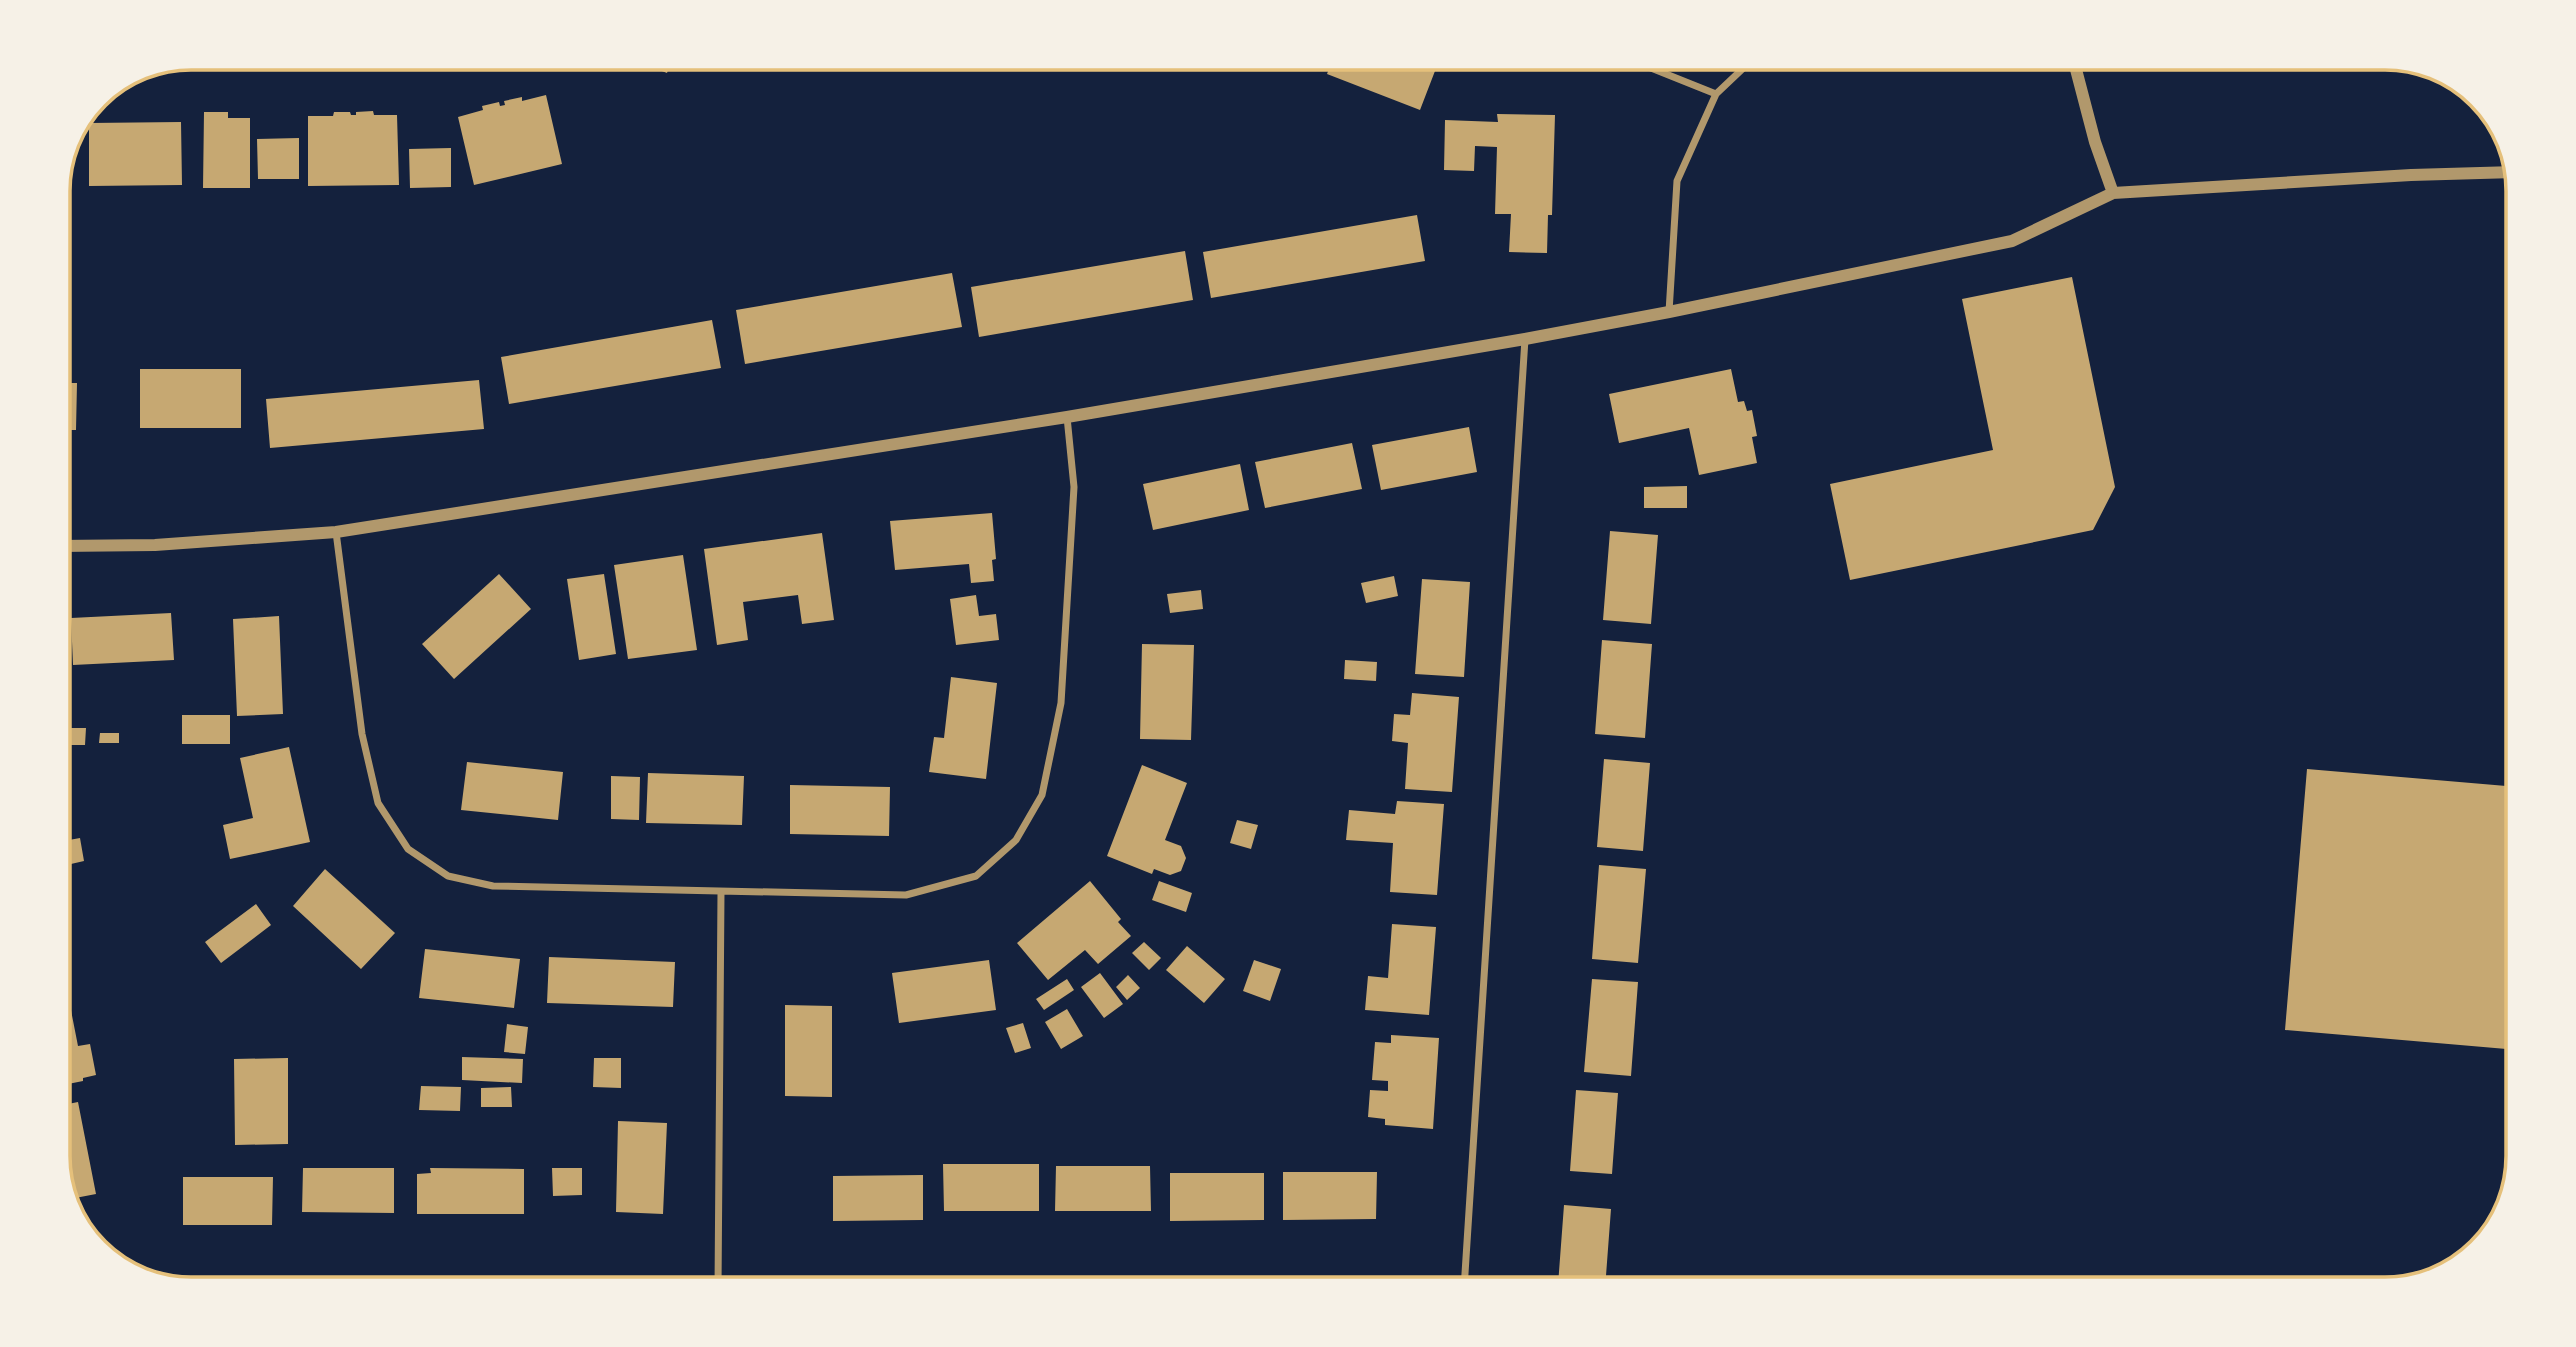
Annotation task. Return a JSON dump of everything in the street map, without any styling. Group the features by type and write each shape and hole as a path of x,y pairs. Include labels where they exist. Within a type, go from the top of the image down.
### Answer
{"street":[{"path":"1656,70 1716,94"},
{"path":"1669,312 1677,181 1716,94 1741,70"},
{"path":"2076,70 2095,142 2113,193"},
{"path":"70,546 155,545 336,532 1067,417 1525,339 2012,241 2113,193 2411,175 2505,172"},
{"path":"1465,1277 1525,339"},
{"path":"336,532 362,734 378,803 408,849 448,876 493,886 906,895 976,876 1016,840 1042,795 1062,703 1073,487 1067,417"},
{"path":"718,1277 720,892"}],"building":[{"path":"1328,70 1435,70 1420,110 1327,74"},
{"path":"546,95 562,164 474,185 458,117 483,110 482,106 499,102 500,106 505,105 504,101 522,97 522,101"},
{"path":"373,111 374,115 397,115 399,185 308,186 308,116 333,116 334,112 350,112 351,115 356,115 356,112"},
{"path":"204,112 228,112 228,118 250,118 250,188 203,188"},
{"path":"1497,114 1555,115 1552,215 1548,215 1547,253 1509,252 1511,214 1495,214 1497,147 1475,146 1474,171 1444,170 1445,120 1498,122"},
{"path":"181,122 182,185 89,186 91,123"},
{"path":"299,138 299,179 258,179 257,139"},
{"path":"451,148 451,187 410,188 409,149"},
{"path":"1417,215 1425,261 1211,298 1203,252"},
{"path":"1185,251 1193,300 979,337 971,287"},
{"path":"952,273 962,327 745,364 736,310"},
{"path":"2072,277 2115,487 2093,530 1850,580 1830,484 1993,450 1962,299"},
{"path":"712,320 721,368 509,404 501,357"},
{"path":"140,369 241,369 241,428 140,428"},
{"path":"1731,369 1738,402 1744,401 1747,411 1752,410 1757,436 1752,437 1757,463 1699,475 1689,428 1619,443 1609,394"},
{"path":"479,380 484,429 270,448 266,399"},
{"path":"70,383 77,383 76,430 70,430"},
{"path":"1469,427 1477,472 1381,490 1372,445"},
{"path":"1352,443 1362,489 1265,508 1255,462"},
{"path":"1240,464 1249,510 1153,530 1143,484"},
{"path":"1687,486 1687,508 1644,508 1644,487"},
{"path":"992,513 996,559 992,560 994,581 971,583 969,564 895,570 890,521"},
{"path":"1610,531 1658,535 1651,624 1603,620"},
{"path":"822,533 834,620 802,624 798,595 743,602 748,640 717,645 704,549"},
{"path":"683,555 697,650 628,659 614,565"},
{"path":"499,574 531,609 454,679 422,644"},
{"path":"604,574 616,654 579,660 567,579"},
{"path":"1394,576 1398,596 1366,603 1361,583"},
{"path":"1422,579 1470,582 1464,677 1415,674"},
{"path":"1201,590 1203,609 1170,613 1167,594"},
{"path":"976,595 979,616 996,614 999,640 956,645 950,599"},
{"path":"171,613 174,660 73,665 71,618"},
{"path":"279,616 283,714 237,716 233,619"},
{"path":"1602,640 1652,644 1645,738 1595,734"},
{"path":"1142,644 1194,645 1191,740 1140,739"},
{"path":"1345,660 1377,662 1376,681 1344,679"},
{"path":"951,677 997,683 986,779 929,772 934,737 944,738"},
{"path":"1412,693 1459,697 1452,792 1405,789 1408,743 1392,741 1394,714 1410,715"},
{"path":"182,715 230,715 230,744 182,744"},
{"path":"70,728 86,728 85,745 70,745"},
{"path":"100,733 119,733 119,743 99,743"},
{"path":"289,747 310,842 230,859 223,825 253,818 240,758"},
{"path":"1604,759 1650,763 1643,851 1597,847"},
{"path":"467,762 563,772 558,820 461,810"},
{"path":"1142,765 1187,783 1165,840 1181,846 1186,858 1181,871 1170,875 1154,869 1152,874 1107,856"},
{"path":"2307,769 2506,786 2506,1049 2285,1030"},
{"path":"648,773 744,776 742,825 646,823"},
{"path":"611,776 640,777 639,820 611,819"},
{"path":"790,785 890,787 889,836 790,834"},
{"path":"1397,801 1444,804 1437,895 1390,892 1393,843 1346,840 1349,810 1395,814"},
{"path":"1237,820 1258,825 1251,849 1230,843"},
{"path":"80,838 84,861 70,864 70,840"},
{"path":"1599,865 1646,869 1638,963 1592,959"},
{"path":"325,869 395,933 361,969 293,906"},
{"path":"1090,881 1121,919 1118,922 1131,936 1098,964 1085,950 1048,980 1017,943"},
{"path":"1159,881 1192,893 1186,912 1152,900"},
{"path":"256,904 271,925 221,963 205,942"},
{"path":"1392,924 1436,927 1429,1015 1365,1010 1368,976 1388,978"},
{"path":"1144,942 1161,958 1149,970 1132,953"},
{"path":"1187,946 1225,979 1204,1003 1166,970"},
{"path":"425,949 520,959 514,1008 419,998"},
{"path":"549,957 675,962 673,1007 547,1003"},
{"path":"989,960 996,1010 899,1023 892,973"},
{"path":"1254,960 1281,969 1270,1001 1243,991"},
{"path":"1100,973 1123,1004 1104,1018 1081,987"},
{"path":"1128,975 1140,988 1127,1000 1116,987"},
{"path":"1067,979 1074,990 1044,1010 1036,999"},
{"path":"1592,979 1638,982 1631,1076 1584,1072"},
{"path":"70,1005 78,1046 90,1044 96,1075 83,1078 83,1081 70,1084"},
{"path":"785,1005 832,1006 832,1097 785,1096"},
{"path":"1067,1009 1083,1036 1061,1049 1045,1022"},
{"path":"1023,1023 1031,1048 1015,1053 1006,1028"},
{"path":"507,1024 528,1027 525,1054 504,1052"},
{"path":"1391,1035 1439,1038 1433,1129 1385,1125 1385,1119 1368,1117 1370,1090 1388,1091 1388,1081 1372,1080 1375,1042 1391,1043"},
{"path":"462,1057 523,1059 522,1083 462,1080"},
{"path":"288,1058 288,1144 235,1145 234,1059"},
{"path":"594,1058 621,1058 621,1088 593,1087"},
{"path":"421,1086 461,1087 460,1111 419,1110"},
{"path":"511,1087 512,1107 481,1107 481,1088"},
{"path":"1576,1090 1618,1093 1612,1174 1570,1171"},
{"path":"78,1102 96,1194 77,1198 70,1164 70,1104"},
{"path":"618,1121 667,1123 663,1214 616,1212"},
{"path":"943,1164 1039,1164 1039,1211 944,1211"},
{"path":"1056,1166 1150,1166 1151,1211 1055,1211"},
{"path":"303,1168 394,1168 394,1213 302,1212"},
{"path":"430,1168 524,1169 524,1214 417,1214 417,1174 431,1173"},
{"path":"552,1168 582,1168 582,1195 553,1196"},
{"path":"1283,1172 1377,1172 1376,1219 1283,1220"},
{"path":"1170,1173 1264,1173 1264,1220 1170,1221"},
{"path":"923,1175 923,1220 833,1221 833,1176"},
{"path":"183,1177 273,1177 272,1225 183,1225"},
{"path":"1564,1205 1611,1209 1606,1277 1559,1277"}]}
